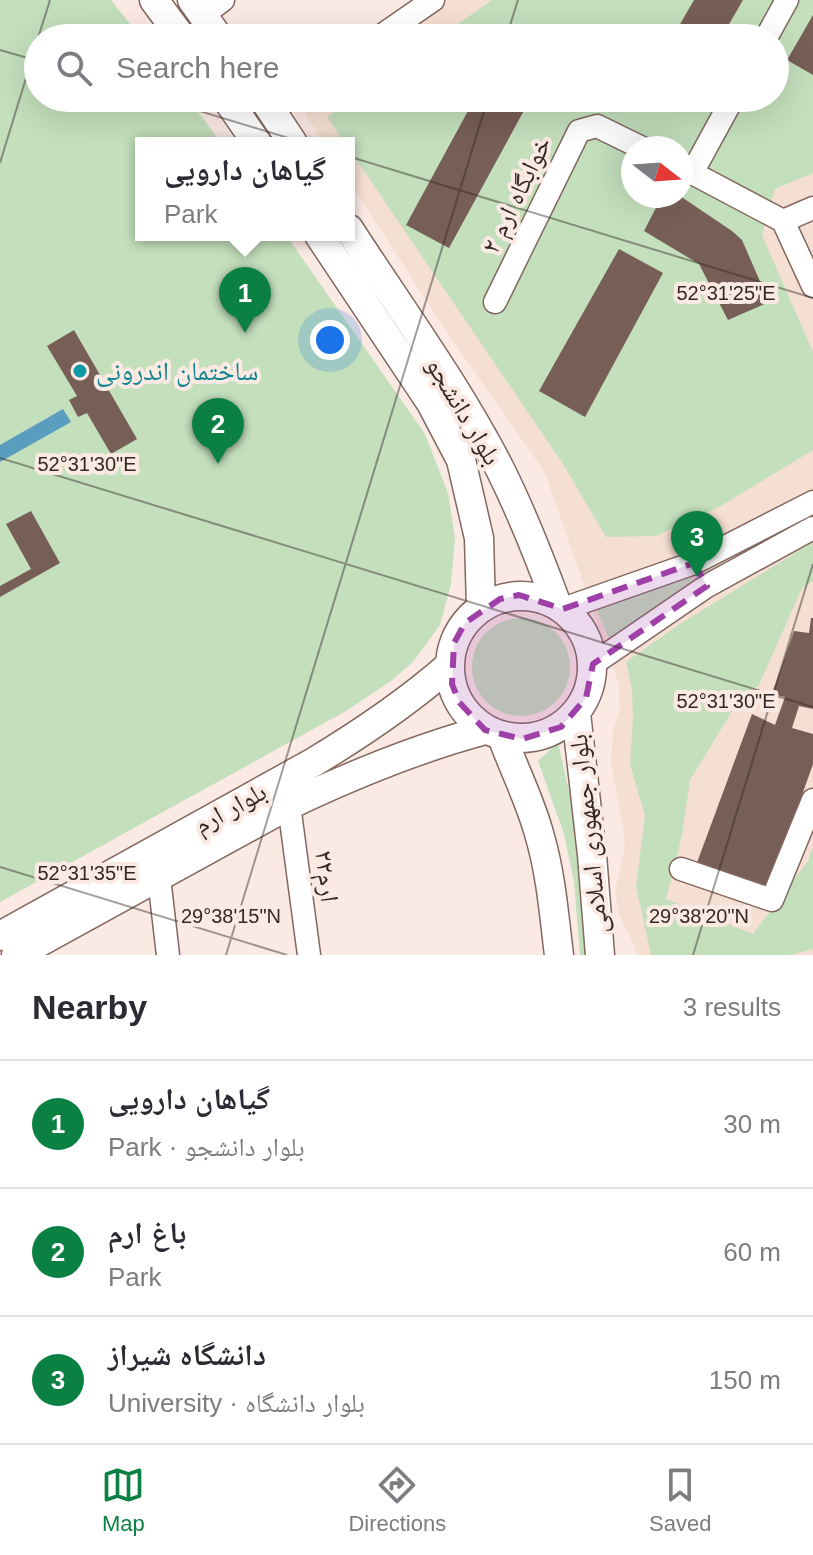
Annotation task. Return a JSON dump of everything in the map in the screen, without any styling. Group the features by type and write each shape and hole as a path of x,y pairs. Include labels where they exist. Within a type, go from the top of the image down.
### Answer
{"main road":[{"path":"154,0 172,24"},
{"path":"206,5 213,24"},
{"path":"236,112 253,137"},
{"path":"279,112 290,137"},
{"name":"بلوار دانشجو","path":"355,238 465,407 499,467 560,607"},
{"name":"بلوار دانشجو","path":"323,241 431,403 461,460 479,538 481,608"},
{"path":"519,595 539,598 560,607 575,619 584,633 593,664 589,690 576,713 561,727 543,736 522,739 494,733 470,718 452,684 450,665 454,643 465,623 481,608 519,595"},
{"name":"بلوار ارم","path":"0,936 350,741 450,665"},
{"name":"بلوار جمهوری اسلامی","path":"576,713 600,955"},
{"name":"بلوار ارم","path":"16,955 329,786 451,739 494,733"},
{"name":"بلوار جمهوری اسلامی","path":"494,733 525,792 540,835 549,873 559,955"}],"street":[{"path":"398,24 433,0"},
{"path":"774,24 787,0"},
{"path":"693,161 724,112"},
{"name":"خوابگاه ارم ۲","path":"495,302 579,131 597,126 621,138"},
{"path":"693,173 783,221 813,286"},
{"path":"783,221 810,216"},
{"path":"560,607 694,563 813,502"},
{"path":"593,664 707,586 813,528"},
{"path":"694,563 707,586"},
{"path":"681,869 772,900 813,800"},
{"name":"ارم۲۲","path":"289,805 309,955"},
{"path":"159,878 168,955"}],"highlighted area":[{"path":"694,563 707,586 593,664 586,698 561,727 522,739 485,730 459,702 452,684 454,643 465,623 500,599 519,595 563,609"}],"shaded area":[{"path":"448,0 813,0 813,955 637,955 619,914 615,891 625,840 611,761 613,730 620,708 619,684 544,471 448,334 355,190 355,137 320,137 304,112 789,112 789,24 411,24"}],"green space":[{"path":"0,0 111,0 130,24 24,24 24,112 198,112 217,137 135,137 135,241 290,241 425,434 448,493 455,538 451,584 440,625 413,662 391,681 346,711 0,902"},
{"path":"492,0 813,0 813,173 775,189 762,235 813,352 813,450 721,506 656,536 606,537 563,464 355,158 355,137 341,137 327,117 334,112 789,112 789,24 458,24"},
{"path":"813,542 813,581 802,588 759,685 740,698 690,780 682,835 666,899 753,934 808,861 813,846 813,949 791,955 651,955 636,886 645,816 630,764 632,689 626,662 677,626"},
{"path":"689,573 692,582 609,639 596,607"},
{"path":"521,618 540,622 556,632 566,648 570,667 566,686 556,702 540,712 521,716 502,712 486,702 476,686 472,667 476,648 486,632 502,622"},
{"path":"558,742 573,810 589,955 580,955 574,881 564,834 538,761"}],"water":[{"path":"63,409 71,422 0,462 0,445"}],"building":[{"path":"694,0 743,0 729,24 680,24"},
{"path":"813,15 813,75 789,61"},
{"path":"467,112 523,112 449,248 406,225"},
{"path":"693,205 742,240 769,302 728,320 699,264 644,231 656,208 693,208"},
{"path":"619,249 663,273 585,417 539,391"},
{"name":"ساختمان اندرونی","path":"74,330 137,439 111,454 87,413 78,417 69,400 77,396 47,346"},
{"path":"31,511 60,563 0,597 0,586 31,569 6,524"},
{"path":"811,618 813,709 799,706 792,728 813,734 813,764 768,891 695,868 752,714 775,725 785,697 772,694 794,631 809,633"}],"place":[{"name":"گیاهان دارویی","path":"245,333"},
{"name":"ساختمان اندرونی","path":"80,371"},
{"name":"باغ ارم","path":"218,464"},
{"name":"دانشگاه شیراز","path":"697,577"}]}
